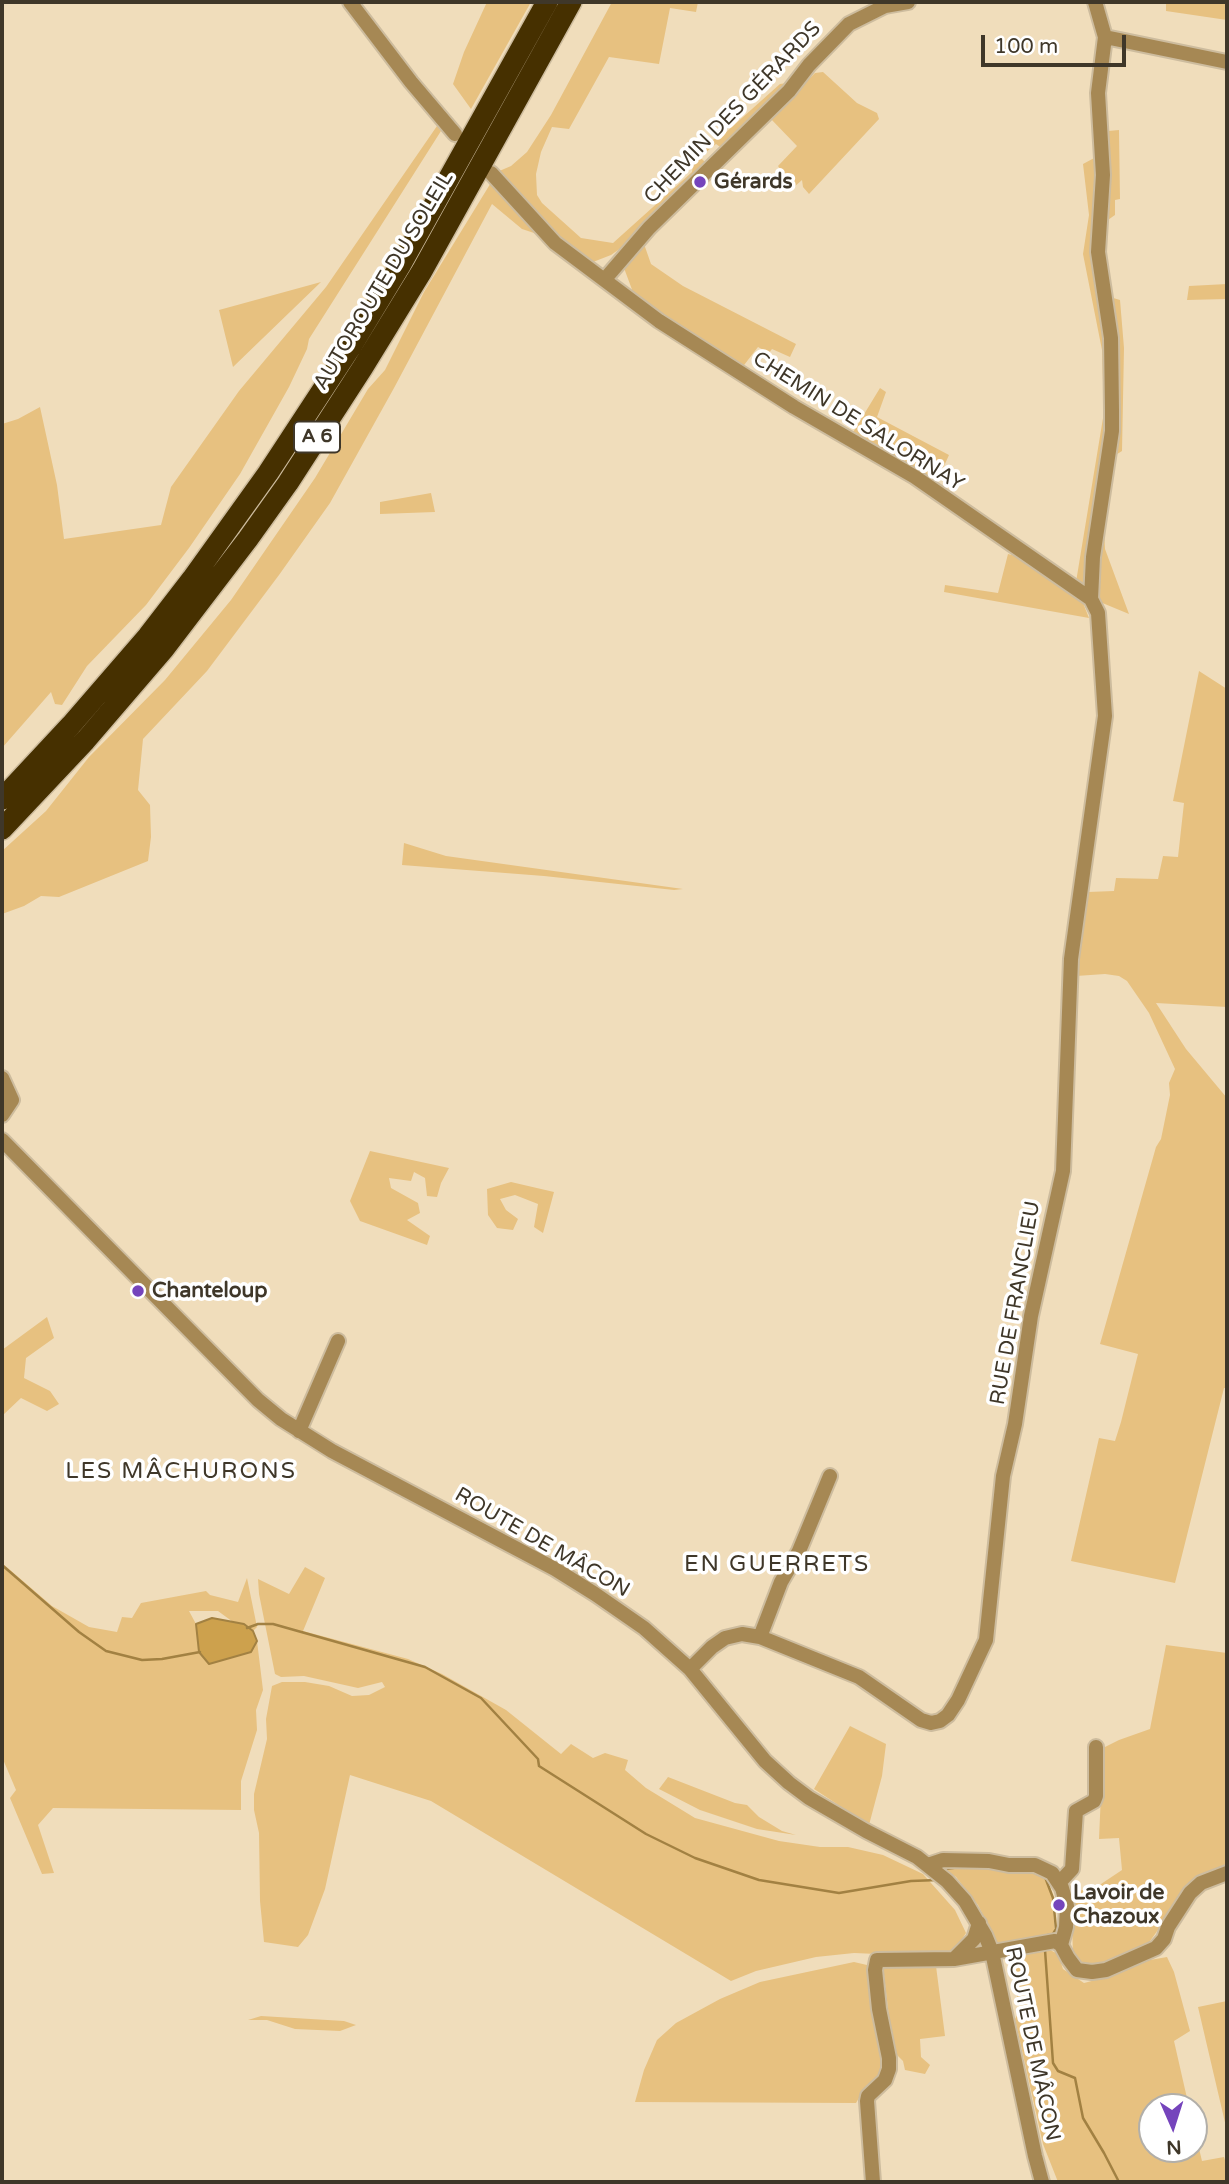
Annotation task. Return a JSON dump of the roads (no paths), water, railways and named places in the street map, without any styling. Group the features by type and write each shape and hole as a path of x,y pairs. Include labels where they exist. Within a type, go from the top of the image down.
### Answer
{"highway":[{"name":"AUTOROUTE DU SOLEIL","path":"2,799 148,636 268,473 401,264 547,2"},
{"name":"AUTOROUTE DU SOLEIL","path":"2,829 85,741 164,649 233,560 288,482 422,271 571,2"}],"street":[{"path":"350,2 455,134"},
{"name":"CHEMIN DES GÉRARDS","path":"605,279 649,228 789,91 809,65 849,24 885,6 908,2"},
{"path":"1091,599 1093,557 1112,431 1111,338 1098,252 1103,175 1098,93 1105,37 1095,2"},
{"path":"1105,37 1227,62"},
{"name":"CHEMIN DE SALORNAY","path":"491,173 555,243 659,321 794,407 915,477 1091,599"},
{"name":"RUE DE FRANCLIEU","path":"691,1669 712,1647 725,1638 743,1634 760,1637 859,1677 921,1720 930,1723 940,1721 948,1715 958,1700 986,1640 1003,1476 1015,1424 1031,1316 1063,1171 1070,959 1105,716 1098,613 1091,599"},
{"path":"2,1078 12,1100 2,1115"},
{"name":"ROUTE DE MÂCON","path":"2,1140 258,1401 299,1431 555,1569 644,1628 691,1669 765,1761 789,1783 809,1798 937,1872 965,1901 992,1952 1042,2182"},
{"path":"299,1431 338,1342"},
{"path":"760,1637 781,1582 799,1550 830,1476"},
{"path":"1059,1883 1072,1869 1076,1811 1094,1801 1096,1797 1096,1747"},
{"path":"937,1872 943,1860 1035,1865 1052,1872 1067,1906 1066,1927 1061,1945"},
{"path":"873,2182 867,2101 868,2096 885,2080 890,2070 879,2009 875,1970 877,1960 954,1959 1055,1941 1061,1945 1077,1969 1092,1972 1106,1970 1156,1948 1164,1939 1183,1901 1201,1883 1227,1874"},
{"path":"954,1959 974,1939 979,1923"}],"waterway":[{"path":"2,1565 79,1632 106,1651 142,1660 200,1652"},
{"path":"247,1628 258,1624 273,1624 425,1667 481,1698 538,1759 539,1766 646,1834 695,1858 759,1880 839,1893 911,1881 938,1880"},
{"path":"944,1872 946,1869 960,1867"},
{"path":"1043,1936 1053,1934 1056,1929 1053,1898 1045,1877"},
{"path":"1045,1950 1053,2063 1058,2071 1075,2078 1083,2118 1119,2182"}],"place":[{"name":"Gérards","path":"700,182"},
{"name":"Chanteloup","path":"138,1291"},
{"name":"Lavoir de Chazoux","path":"1059,1905"}],"district":[{"name":"LES MÂCHURONS","path":"181,1472"},
{"name":"EN GUERRETS","path":"777,1565"}]}
